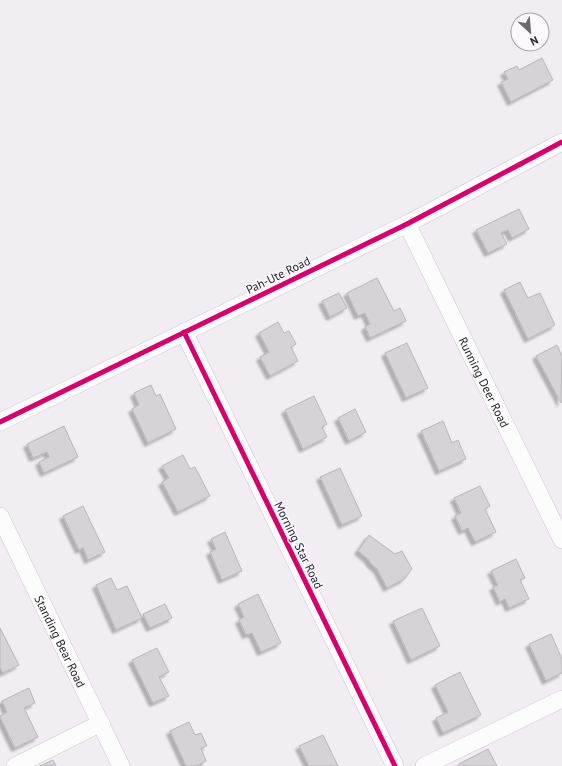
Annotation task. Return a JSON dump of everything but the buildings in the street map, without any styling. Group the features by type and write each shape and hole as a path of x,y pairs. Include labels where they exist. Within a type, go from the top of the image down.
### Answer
{"street":[{"name":"Pah-Ute Road","path":"0,422 407,224 562,142"},
{"name":"Running Deer Road","path":"407,224 562,540"},
{"name":"Morning Star Road","path":"184,332 395,766"},
{"name":"Standing Bear Road","path":"0,516 122,766"},
{"path":"424,766 562,699"},
{"path":"15,766 101,723"}],"cycle path":[{"path":"0,422 407,224 562,142"},
{"path":"184,332 395,766"}]}
